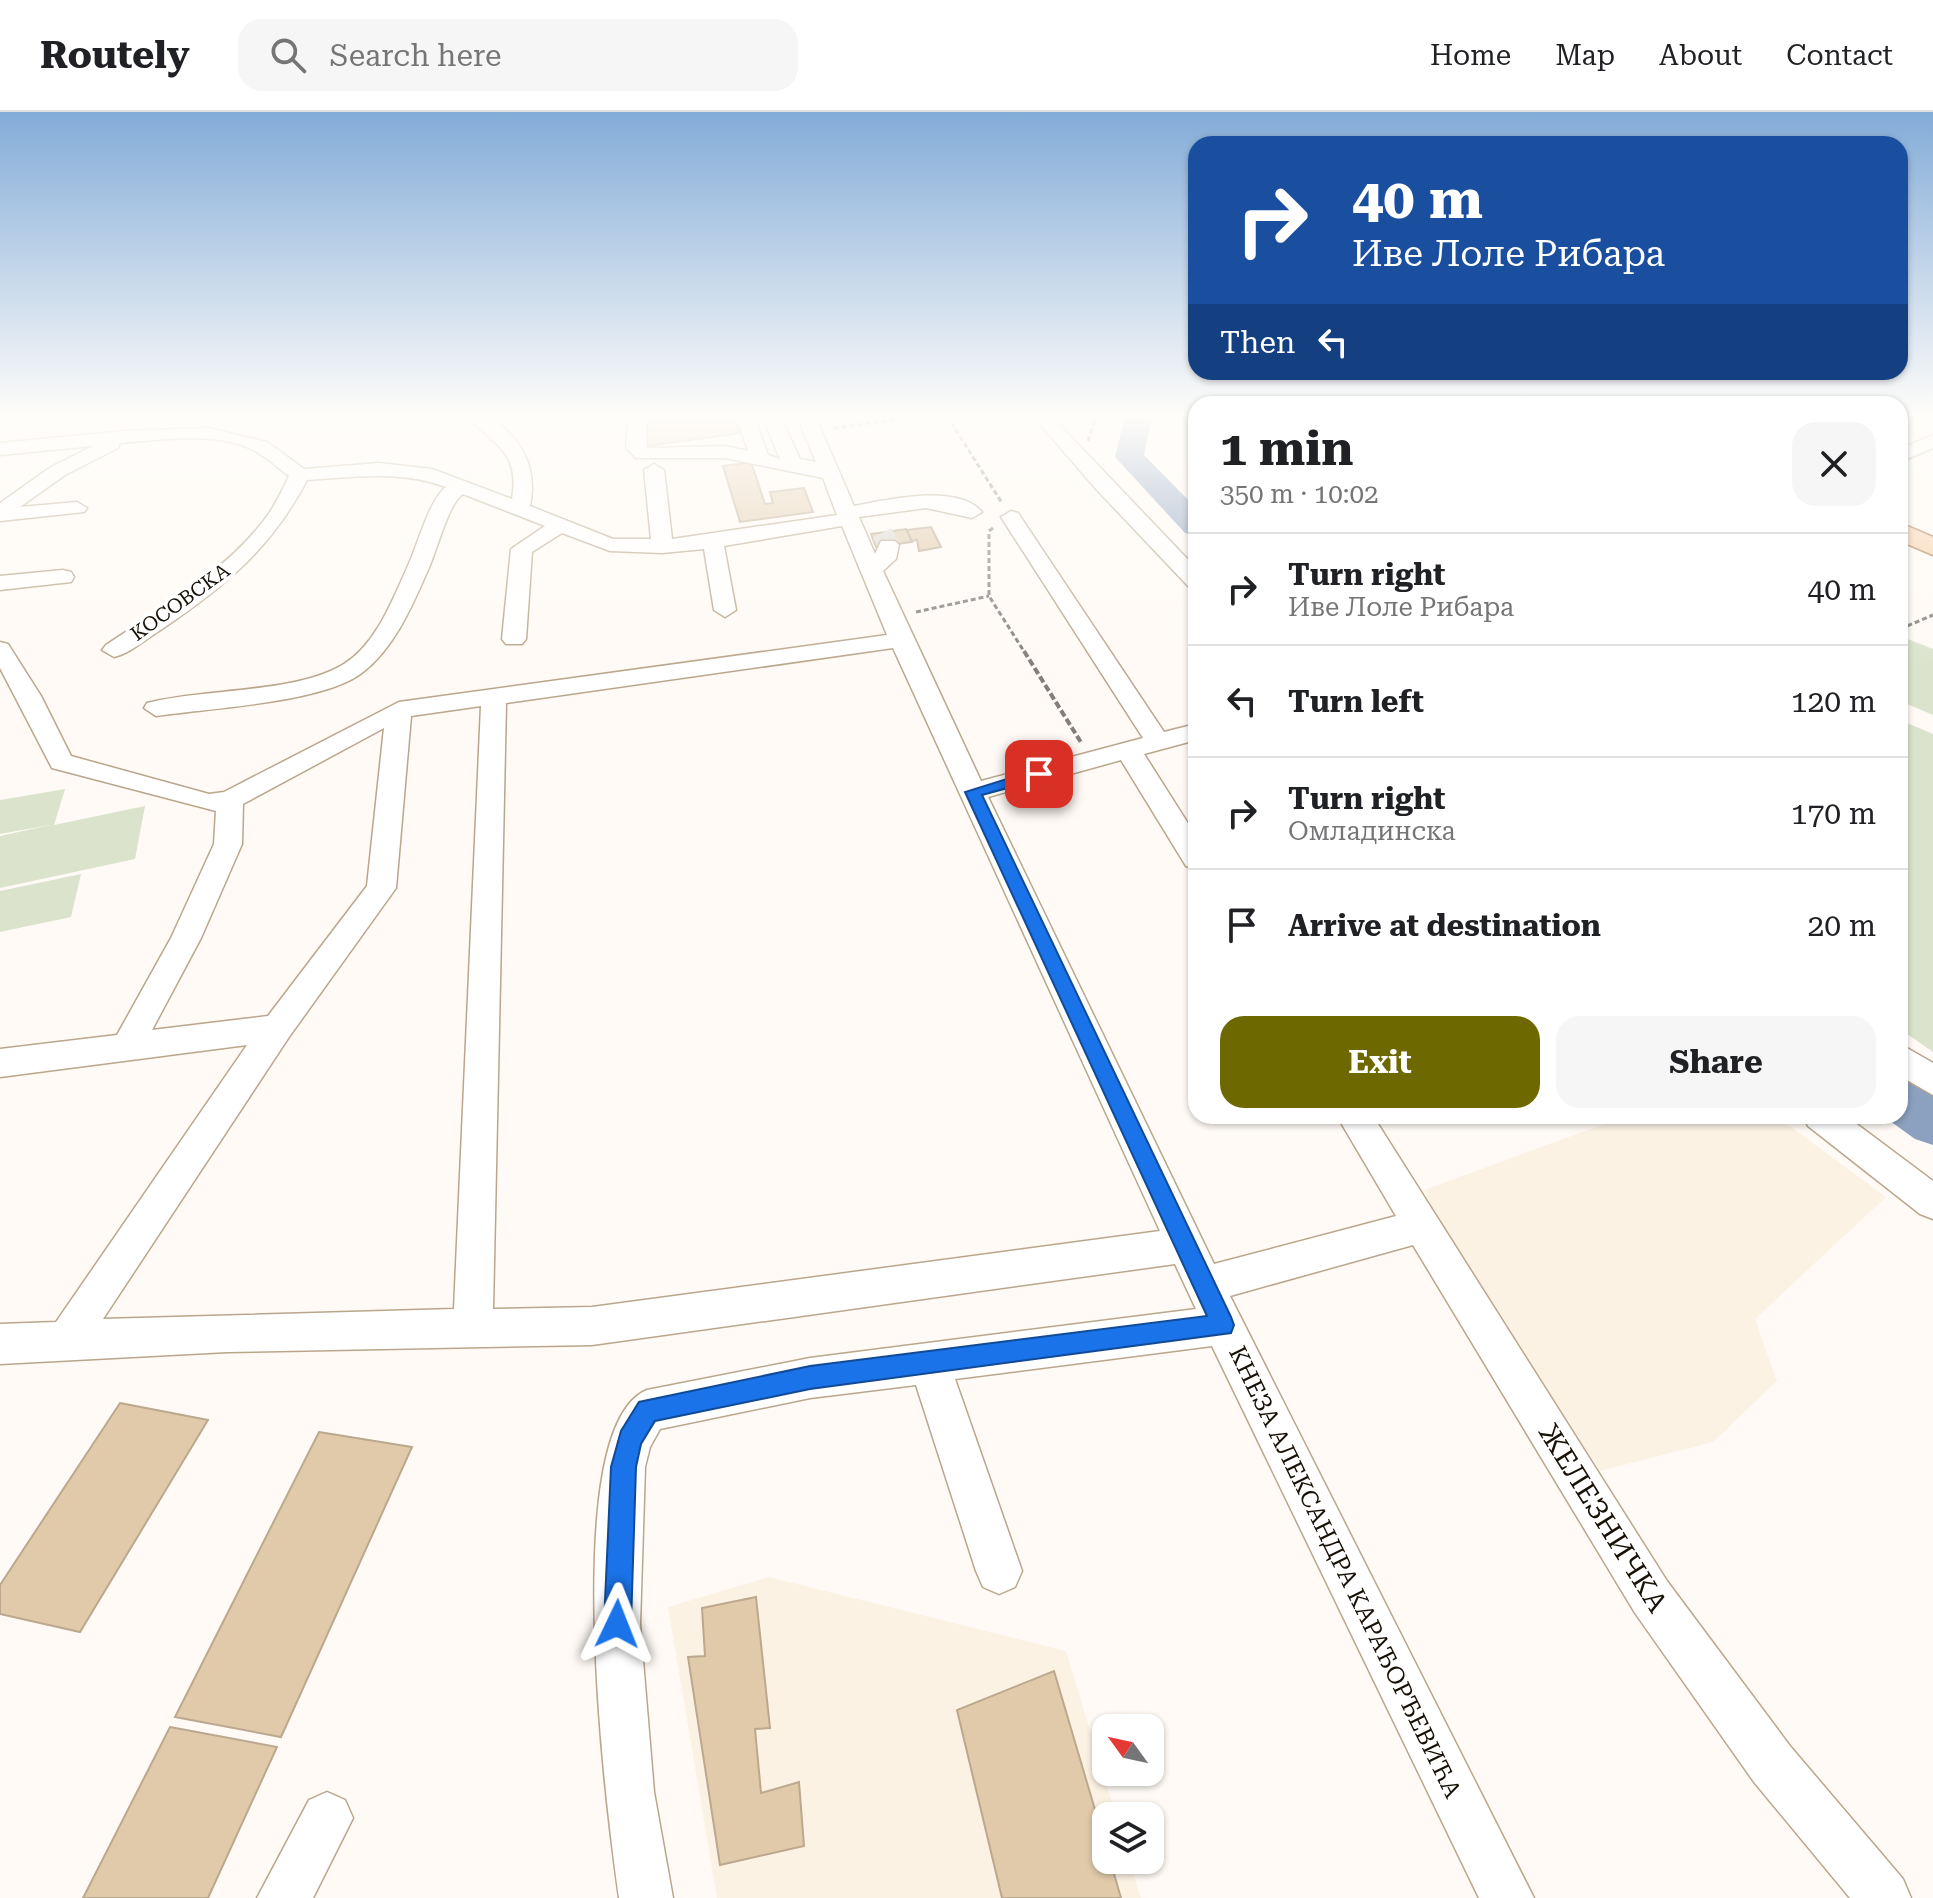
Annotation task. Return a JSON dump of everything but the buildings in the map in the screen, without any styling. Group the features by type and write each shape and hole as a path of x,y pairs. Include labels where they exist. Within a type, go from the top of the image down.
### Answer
{"main road":[{"path":"1908,535 1933,547"}],"street":[{"path":"0,513 19,499"},
{"name":"КОСОВСКА","path":"114,650 196,592 253,545 274,522 287,499"},
{"path":"156,708 322,684 354,668 373,649 397,614 432,539 444,499"},
{"path":"490,499 610,545 662,547 848,519 934,499"},
{"path":"519,511 522,499"},
{"path":"657,499 662,547"},
{"name":"КНЕЗА АЛЕКСАНДРА КАРАЂОРЂЕВИЋА","path":"840,499 896,629 1223,1325 1507,1898"},
{"path":"939,499 953,501 972,512"},
{"path":"1120,499 1188,572"},
{"path":"0,513 77,508"},
{"path":"1011,517 1158,742"},
{"path":"848,519 872,525 885,539 885,559 871,570"},
{"path":"514,639 522,549 560,526"},
{"path":"713,541 725,610"},
{"path":"0,583 63,577"},
{"path":"0,649 29,696 61,762 209,803 230,800 399,710 494,697 896,629"},
{"path":"473,1328 494,697"},
{"path":"66,1341 277,1028 381,888 399,710"},
{"path":"973,792 1188,734"},
{"path":"1128,750 1188,846"},
{"path":"127,1047 186,938 228,844 230,800"},
{"path":"0,1063 277,1028"},
{"path":"1908,1064 1933,1081"},
{"name":"ЖЕЛЕЗНИЧКА","path":"1359,1124 1651,1597 1772,1764 1884,1898"},
{"path":"1831,1124 1933,1202"},
{"path":"1205,1285 1422,1226"},
{"path":"0,1344 227,1333 592,1326 1186,1245"},
{"path":"646,1898 629,1792 617,1624 624,1467 630,1440 647,1411 810,1378 1223,1325"},
{"path":"929,1362 999,1571"},
{"path":"284,1898 327,1818"}],"path":[{"path":"1000,499 1011,517 989,531 989,596 1092,760"},
{"path":"896,629 989,596"},
{"path":"1908,626 1933,615"}],"shaded area":[{"path":"1604,1124 1785,1124 1886,1197 1755,1319 1777,1381 1713,1442 1600,1471 1444,1230 1424,1190"},
{"path":"769,1577 1066,1651 1092,1737 1092,1786 1107,1786 1112,1802 1092,1802 1092,1874 1133,1874 1141,1898 717,1898 668,1607"}],"green space":[{"path":"1908,639 1933,649 1933,715 1908,704"},
{"path":"1908,723 1933,734 1933,1052 1908,1035"},
{"path":"65,789 54,825 145,806 135,859 0,888 0,836 50,825 0,834 0,800"},
{"path":"81,874 71,917 0,932 0,891"}],"waterway":[{"path":"1170,499 1188,518"},
{"path":"1908,1106 1933,1123"}],"tunnel":[{"path":"882,533 888,545"}],"route":[{"path":"617,1624 624,1467 630,1440 647,1411 810,1378 1223,1325 973,792 1039,774"}]}
